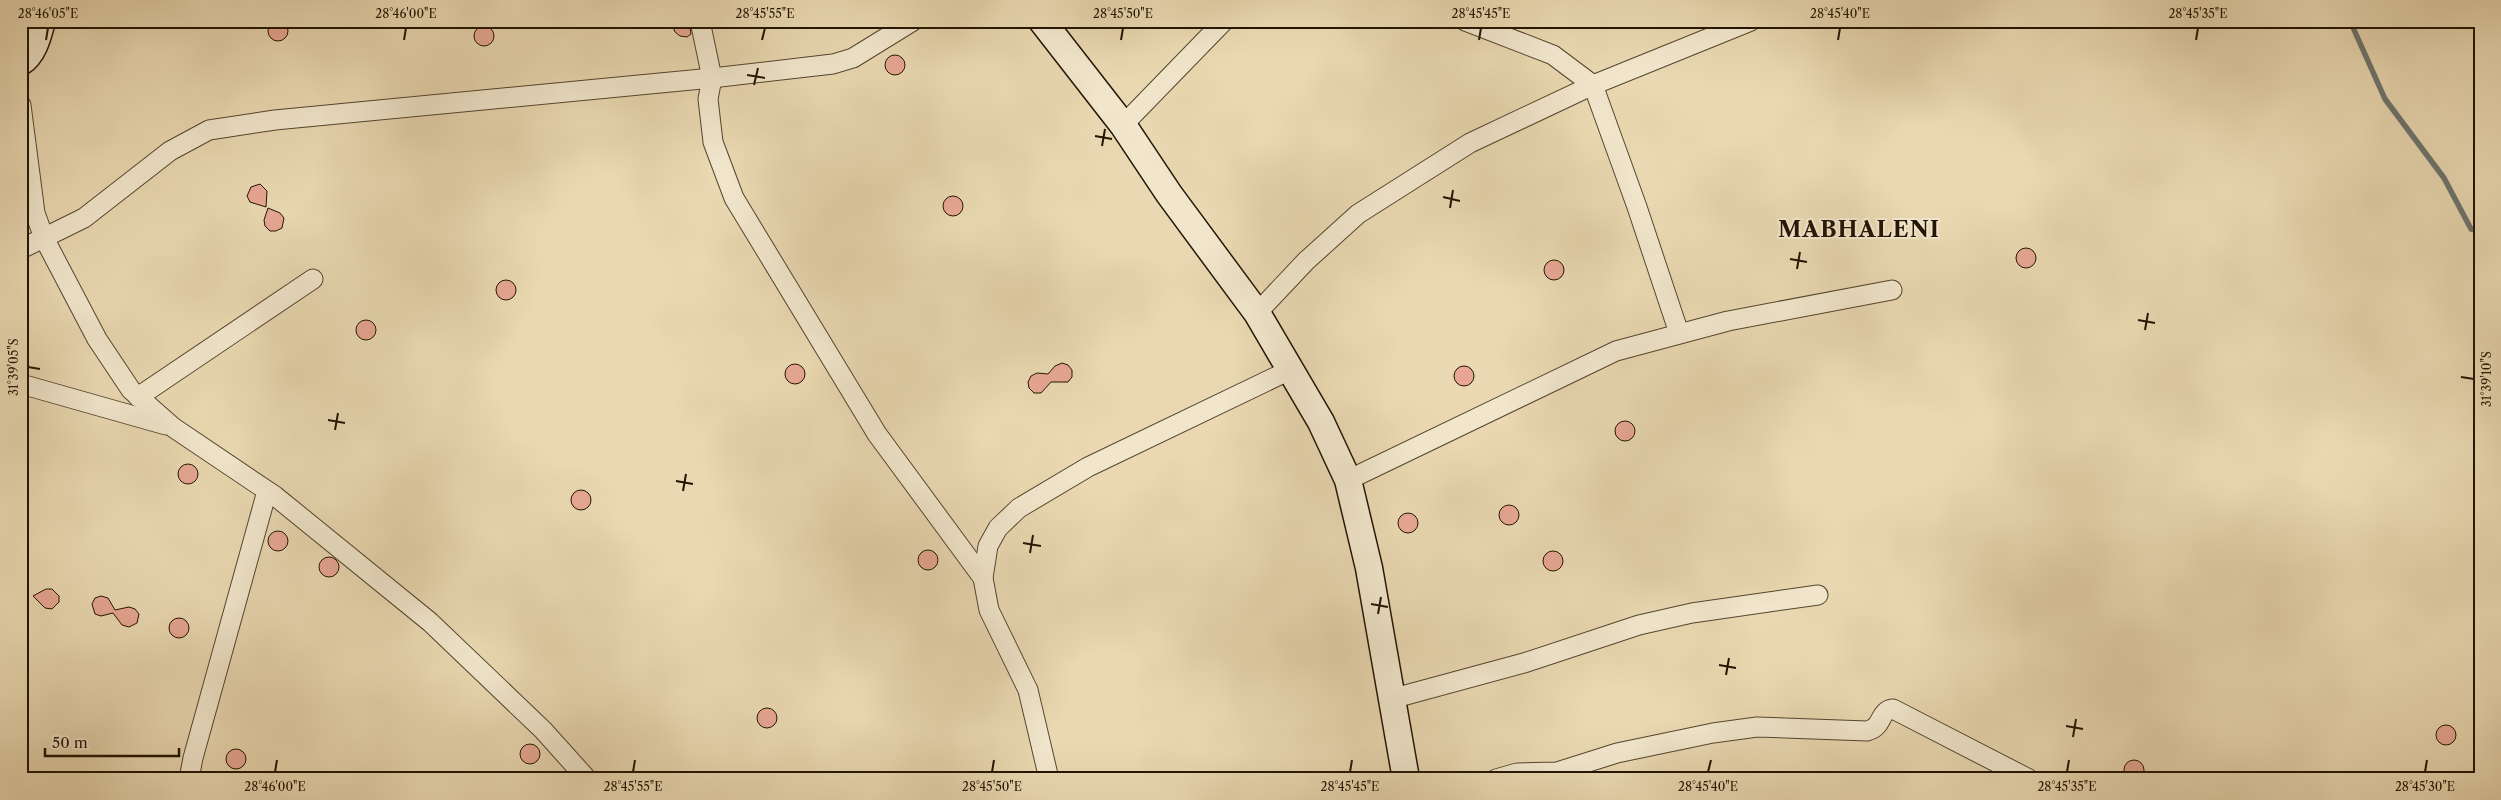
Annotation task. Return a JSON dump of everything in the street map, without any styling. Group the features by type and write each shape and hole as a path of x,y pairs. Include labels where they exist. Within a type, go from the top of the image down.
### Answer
{"street":[{"path":"21,62 27,59 36,41 42,21"},
{"path":"700,21 712,78 708,99 713,142 734,198 877,434 983,578"},
{"path":"21,249 84,218 170,151 209,130 276,120 712,78 833,64 853,58 913,21"},
{"path":"1042,21 1123,125 1169,194 1257,313 1292,369 1321,422 1348,480 1369,568 1406,779"},
{"path":"1123,125 1224,21"},
{"path":"1464,21 1554,55 1593,86 1637,207 1679,333"},
{"path":"1257,313 1306,261 1358,214 1470,142 1593,86 1751,21"},
{"path":"21,105 35,213 44,238 97,339 131,390 174,428 267,491 430,622 543,730 587,779"},
{"path":"138,397 312,279"},
{"path":"1348,480 1616,351 1728,321 1892,290"},
{"path":"1049,779 1028,690 989,610 983,578 988,546 998,528 1019,508 1088,467 1292,369"},
{"path":"21,384 174,428"},
{"path":"190,779 193,758 267,491"},
{"path":"1391,699 1524,663 1639,625 1692,613 1818,595"},
{"path":"1496,779 1517,773 1557,772 1617,753 1713,733 1757,727 1867,731 1875,729 1880,725 1884,713 1888,709 1893,709 2029,779"}],"building":[{"path":"278,21 285,24 288,31 285,38 278,41 271,38 268,31 271,24"},
{"path":"671,21 689,21 691,34 687,37 680,36 675,32"},
{"path":"484,26 491,29 494,36 491,43 484,46 477,43 474,36 477,29"},
{"path":"891,55 899,55 905,61 905,69 899,75 891,75 885,69 885,61"},
{"path":"260,184 267,191 266,207 250,202 247,196 251,187"},
{"path":"953,196 960,199 963,206 960,213 953,216 946,213 943,206 946,199"},
{"path":"268,208 280,213 284,218 282,228 270,231 265,226 264,220"},
{"path":"2022,248 2030,248 2036,254 2036,262 2030,268 2022,268 2016,262 2016,254"},
{"path":"1554,260 1561,263 1564,270 1561,277 1554,280 1547,277 1544,270 1547,263"},
{"path":"506,280 513,283 516,290 513,297 506,300 499,297 496,290 499,283"},
{"path":"366,320 373,323 376,330 373,337 366,340 359,337 356,330 359,323"},
{"path":"1062,363 1068,365 1072,370 1072,377 1068,382 1051,382 1041,393 1034,393 1029,388 1028,382 1031,376 1037,373 1048,374 1055,366"},
{"path":"791,364 799,364 805,370 805,378 799,384 791,384 785,378 785,370"},
{"path":"1464,366 1471,369 1474,376 1471,383 1464,386 1457,383 1454,376 1457,369"},
{"path":"1621,421 1629,421 1635,427 1635,435 1629,441 1621,441 1615,435 1615,427"},
{"path":"188,464 195,467 198,474 195,481 188,484 181,481 178,474 181,467"},
{"path":"581,490 588,493 591,500 588,507 581,510 574,507 571,500 574,493"},
{"path":"1509,505 1516,508 1519,515 1516,522 1509,525 1502,522 1499,515 1502,508"},
{"path":"1408,513 1415,516 1418,523 1415,530 1408,533 1401,530 1398,523 1401,516"},
{"path":"278,531 285,534 288,541 285,548 278,551 271,548 268,541 271,534"},
{"path":"928,550 935,553 938,560 935,567 928,570 921,567 918,560 921,553"},
{"path":"1553,551 1560,554 1563,561 1560,568 1553,571 1546,568 1543,561 1546,554"},
{"path":"329,557 336,560 339,567 336,574 329,577 322,574 319,567 322,560"},
{"path":"46,589 52,589 59,596 59,602 52,609 45,608 33,596"},
{"path":"101,596 108,598 115,610 129,607 135,609 139,614 137,623 129,627 122,625 113,613 101,616 95,614 92,604 95,598"},
{"path":"175,618 183,618 189,624 189,632 183,638 175,638 169,632 169,624"},
{"path":"767,708 774,711 777,718 774,725 767,728 760,725 757,718 760,711"},
{"path":"2446,725 2453,728 2456,735 2453,742 2446,745 2439,742 2436,735 2439,728"},
{"path":"530,744 537,747 540,754 537,761 530,764 523,761 520,754 523,747"},
{"path":"236,749 243,752 246,759 243,766 236,769 229,766 226,759 229,752"},
{"path":"2134,760 2141,763 2144,770 2141,777 2134,780 2127,777 2124,770 2127,763"}],"waterway":[{"path":"2360,21 2351,23 2385,99 2444,178 2471,229 2480,231"}],"district":[{"name":"MABHALENI","path":"1859,229"}]}
